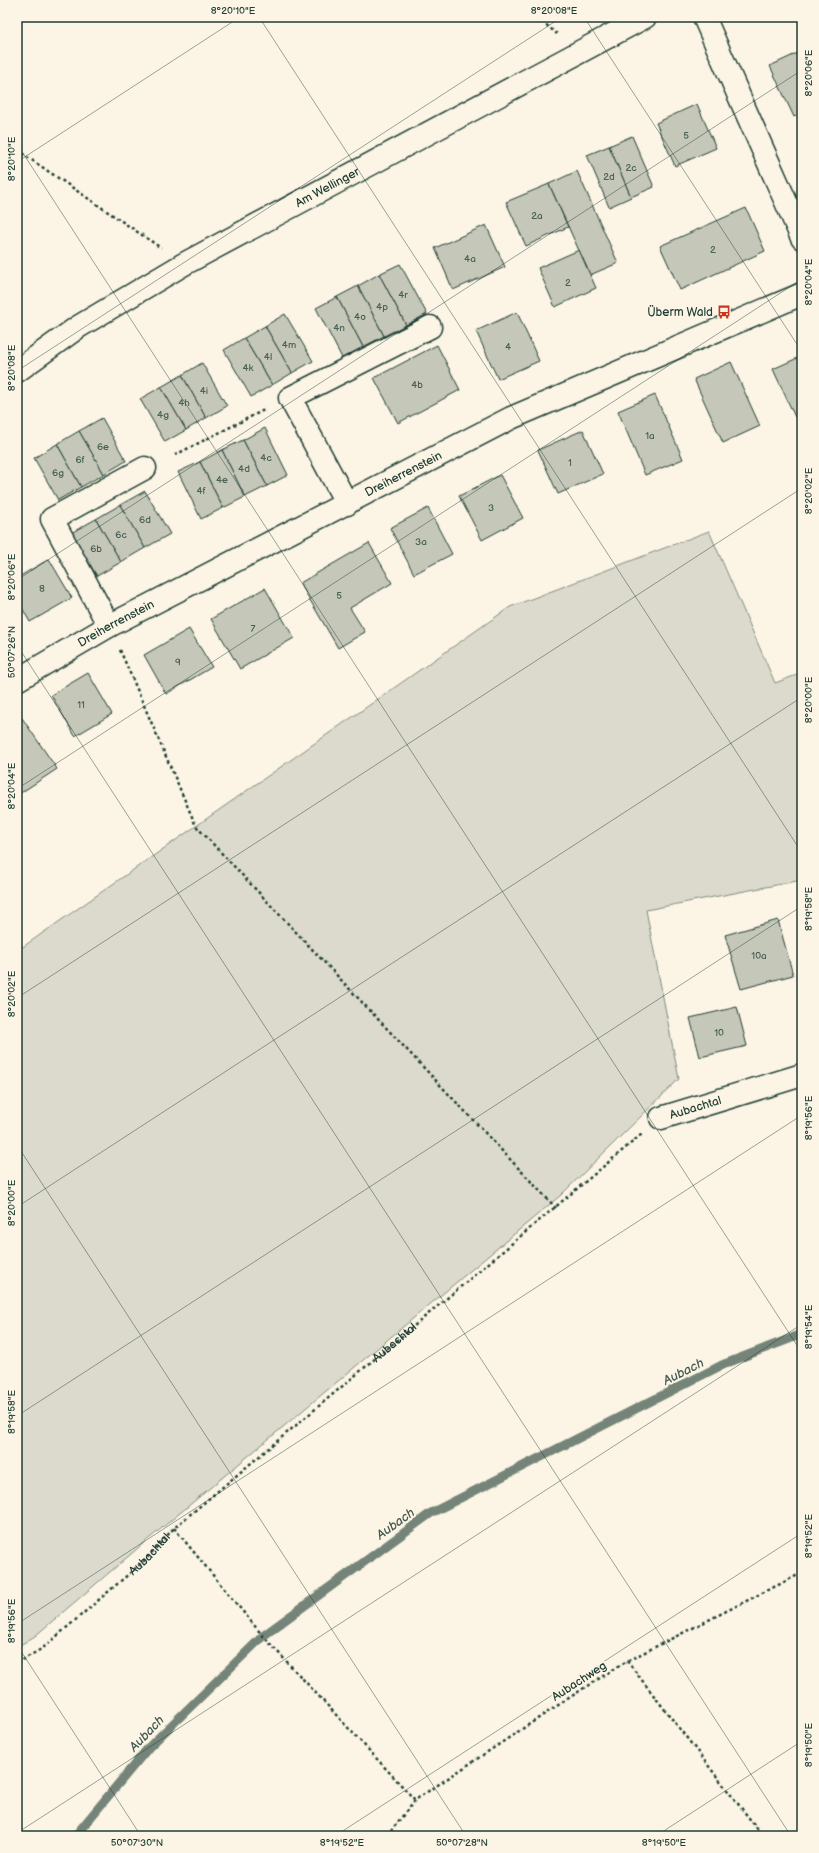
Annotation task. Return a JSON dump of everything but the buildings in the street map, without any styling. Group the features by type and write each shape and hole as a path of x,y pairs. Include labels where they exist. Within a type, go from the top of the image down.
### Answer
{"street":[{"name":"Am Wellinger","path":"17,370 78,327 184,264 645,17"},
{"path":"704,17 802,238"},
{"name":"Dreiherrenstein","path":"17,680 109,626 511,418 802,294"},
{"path":"347,504 290,398 430,327"},
{"path":"109,626 52,519 145,468"},
{"name":"Aubachtal","path":"661,1118 802,1075"}],"path":[{"path":"17,150 184,264"},
{"path":"175,455 290,398"},
{"path":"109,626 196,826 556,1208"},
{"name":"Aubachtal","path":"17,1663 43,1648 145,1560 174,1528 556,1208 661,1118"},
{"path":"174,1528 263,1636 415,1800"},
{"name":"Aubachweg","path":"387,1836 415,1800 584,1688 627,1661 802,1573"},
{"path":"627,1661 763,1836"}],"shaded area":[{"path":"709,531 775,683 802,673 802,880 646,910 679,1079 561,1195 138,1548 35,1636 17,1647 17,951 510,607"}],"waterway":[{"name":"Aubach","path":"75,1836 149,1747 263,1636 431,1513 722,1365 802,1334"}],"place":[{"name":"Überm Wald","path":"724,312"}]}
